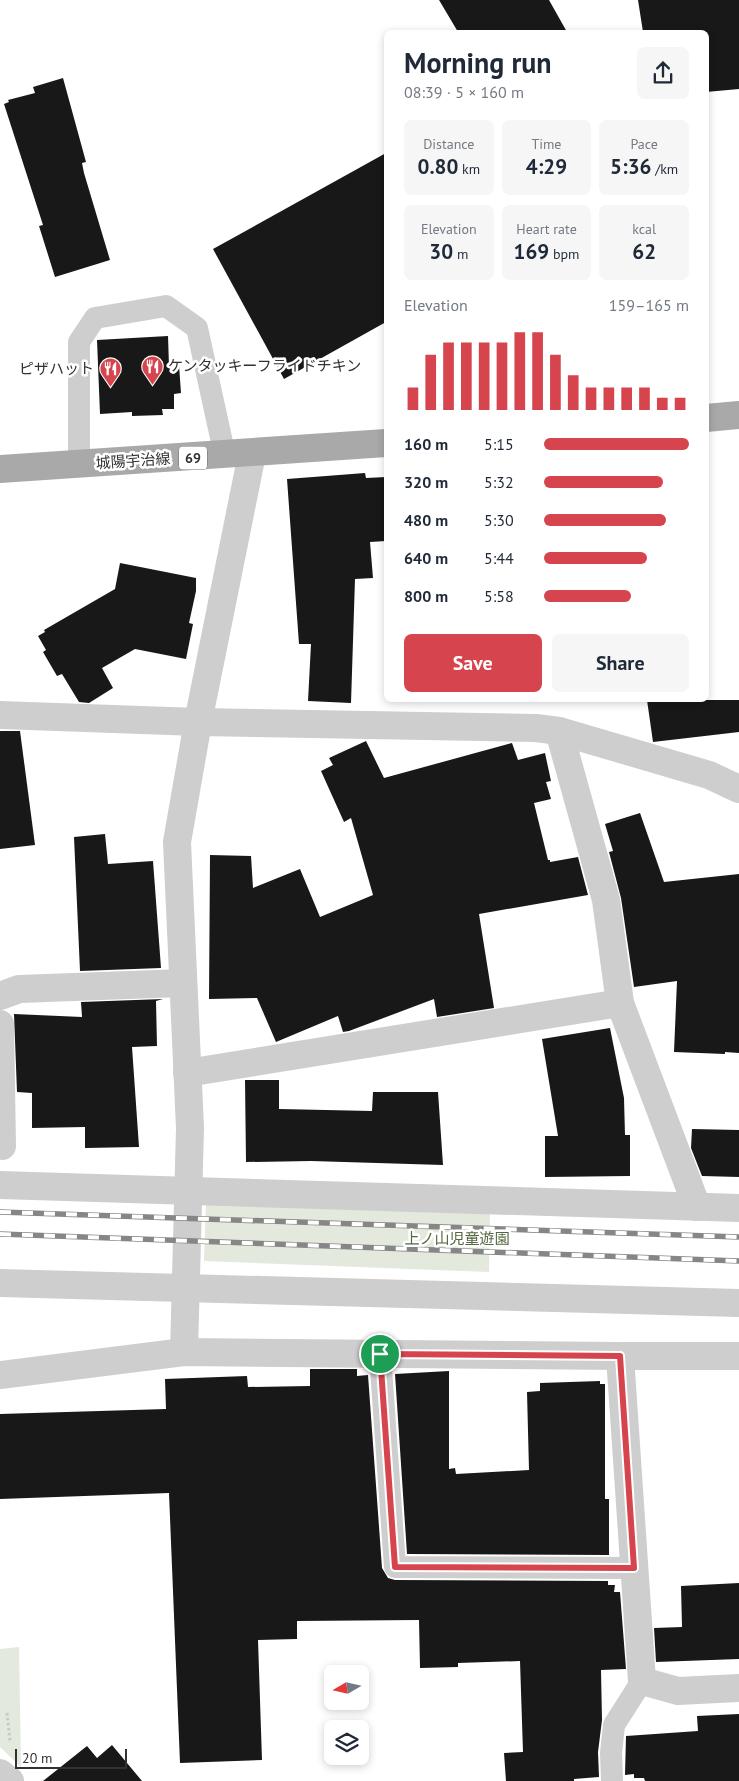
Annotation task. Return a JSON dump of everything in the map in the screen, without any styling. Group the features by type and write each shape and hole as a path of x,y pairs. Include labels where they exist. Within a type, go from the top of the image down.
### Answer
{"main road":[{"path":"709,418 739,415"},
{"name":"城陽宇治線","path":"0,469 225,456 384,443"}],"street":[{"path":"184,1352 190,1128 177,842 198,722 252,454"},
{"path":"0,715 198,722 536,728 559,732 709,775 739,789"},
{"path":"559,732 606,900 620,1003 697,1207"},
{"path":"0,996 19,989 183,983"},
{"path":"188,1073 620,1003"},
{"path":"0,1024 2,1146"},
{"path":"0,1185 739,1208"},
{"path":"0,1283 739,1303"},
{"path":"0,1375 184,1352 739,1356"},
{"path":"620,1356 642,1681 678,1691 739,1688"},
{"path":"0,1773 10,1781"}],"lane":[{"path":"79,465 79,342 95,318 166,306 197,328 225,456"},
{"path":"380,1354 395,1567 634,1568"},
{"path":"612,1781 611,1753 614,1725 642,1681"}],"green space":[{"name":"上ノ山児童遊園","path":"206,1201 490,1209 489,1272 204,1261"},
{"path":"19,1647 21,1767 0,1747 0,1649"}],"building":[{"path":"439,0 549,0 566,30 457,30"},
{"path":"638,0 739,0 739,89 709,92 709,30 643,30"},
{"path":"63,78 86,162 82,163 84,173 110,260 55,277 39,226 43,225 4,104 9,102 8,100 35,93 33,87"},
{"path":"384,154 384,323 284,379 213,249"},
{"path":"168,336 169,366 179,365 181,393 174,394 174,409 162,409 163,415 132,416 132,412 100,414 97,340"},
{"path":"365,473 366,478 384,477 384,541 370,542 373,578 355,579 351,703 308,701 311,644 299,644 287,479"},
{"path":"120,563 196,578 196,591 189,623 193,624 186,659 135,649 102,668 113,688 89,703 79,702 62,674 57,676 43,652 46,650 38,636 45,632 44,630 115,589"},
{"path":"739,700 739,732 653,742 647,702"},
{"path":"0,731 20,731 35,845 0,849"},
{"path":"366,741 384,778 512,743 518,760 545,753 551,781 546,782 551,799 534,803 548,860 550,862 578,857 588,895 479,914 494,1008 437,1017 434,999 349,1031 343,1032 338,1016 276,1042 257,998 209,999 210,855 251,856 253,888 300,869 320,917 373,895 351,818 344,822 321,771 333,765 329,758"},
{"path":"640,813 664,882 739,874 739,1053 674,1052 677,981 634,987 621,898 609,852 613,851 605,824"},
{"path":"105,834 108,864 153,861 161,968 80,971 74,837"},
{"path":"163,999 156,1001 157,1046 132,1047 139,1147 85,1148 85,1127 32,1128 32,1093 17,1092 14,1014 82,1017 81,1002"},
{"path":"610,1028 624,1098 625,1135 630,1135 630,1176 545,1177 545,1136 558,1136 542,1039"},
{"path":"245,1080 279,1080 279,1109 372,1111 373,1092 438,1092 443,1165 311,1161 246,1162"},
{"path":"692,1129 739,1130 739,1177 702,1176 691,1148"},
{"path":"310,1369 357,1369 357,1376 368,1375 382,1568 388,1578 395,1580 608,1581 608,1585 615,1585 614,1592 620,1592 626,1669 601,1670 602,1720 598,1752 599,1777 574,1779 574,1781 506,1781 504,1753 523,1752 520,1661 458,1663 458,1667 420,1668 419,1620 297,1621 297,1639 258,1640 262,1760 180,1763 169,1493 0,1499 0,1414 166,1409 165,1379 247,1376 248,1387 310,1386"},
{"path":"449,1371 449,1469 455,1468 456,1474 529,1470 527,1392 540,1391 540,1383 600,1381 600,1384 605,1384 605,1499 609,1499 609,1555 407,1554 395,1374"},
{"path":"739,1583 739,1659 656,1662 654,1628 682,1627 681,1586"},
{"path":"739,1714 739,1781 645,1781 644,1778 634,1778 634,1774 625,1775 626,1736 698,1731 697,1716"},
{"path":"112,1745 142,1781 43,1781 87,1746 97,1758"}],"railway":[{"path":"0,1212 739,1237"},
{"path":"0,1234 739,1261"}],"place":[{"name":"ケンタッキーフライドチキン","path":"152,385"},
{"name":"ピザハット","path":"110,388"}],"route":[{"path":"380,1354 620,1356 634,1568 395,1567 380,1354"}]}
